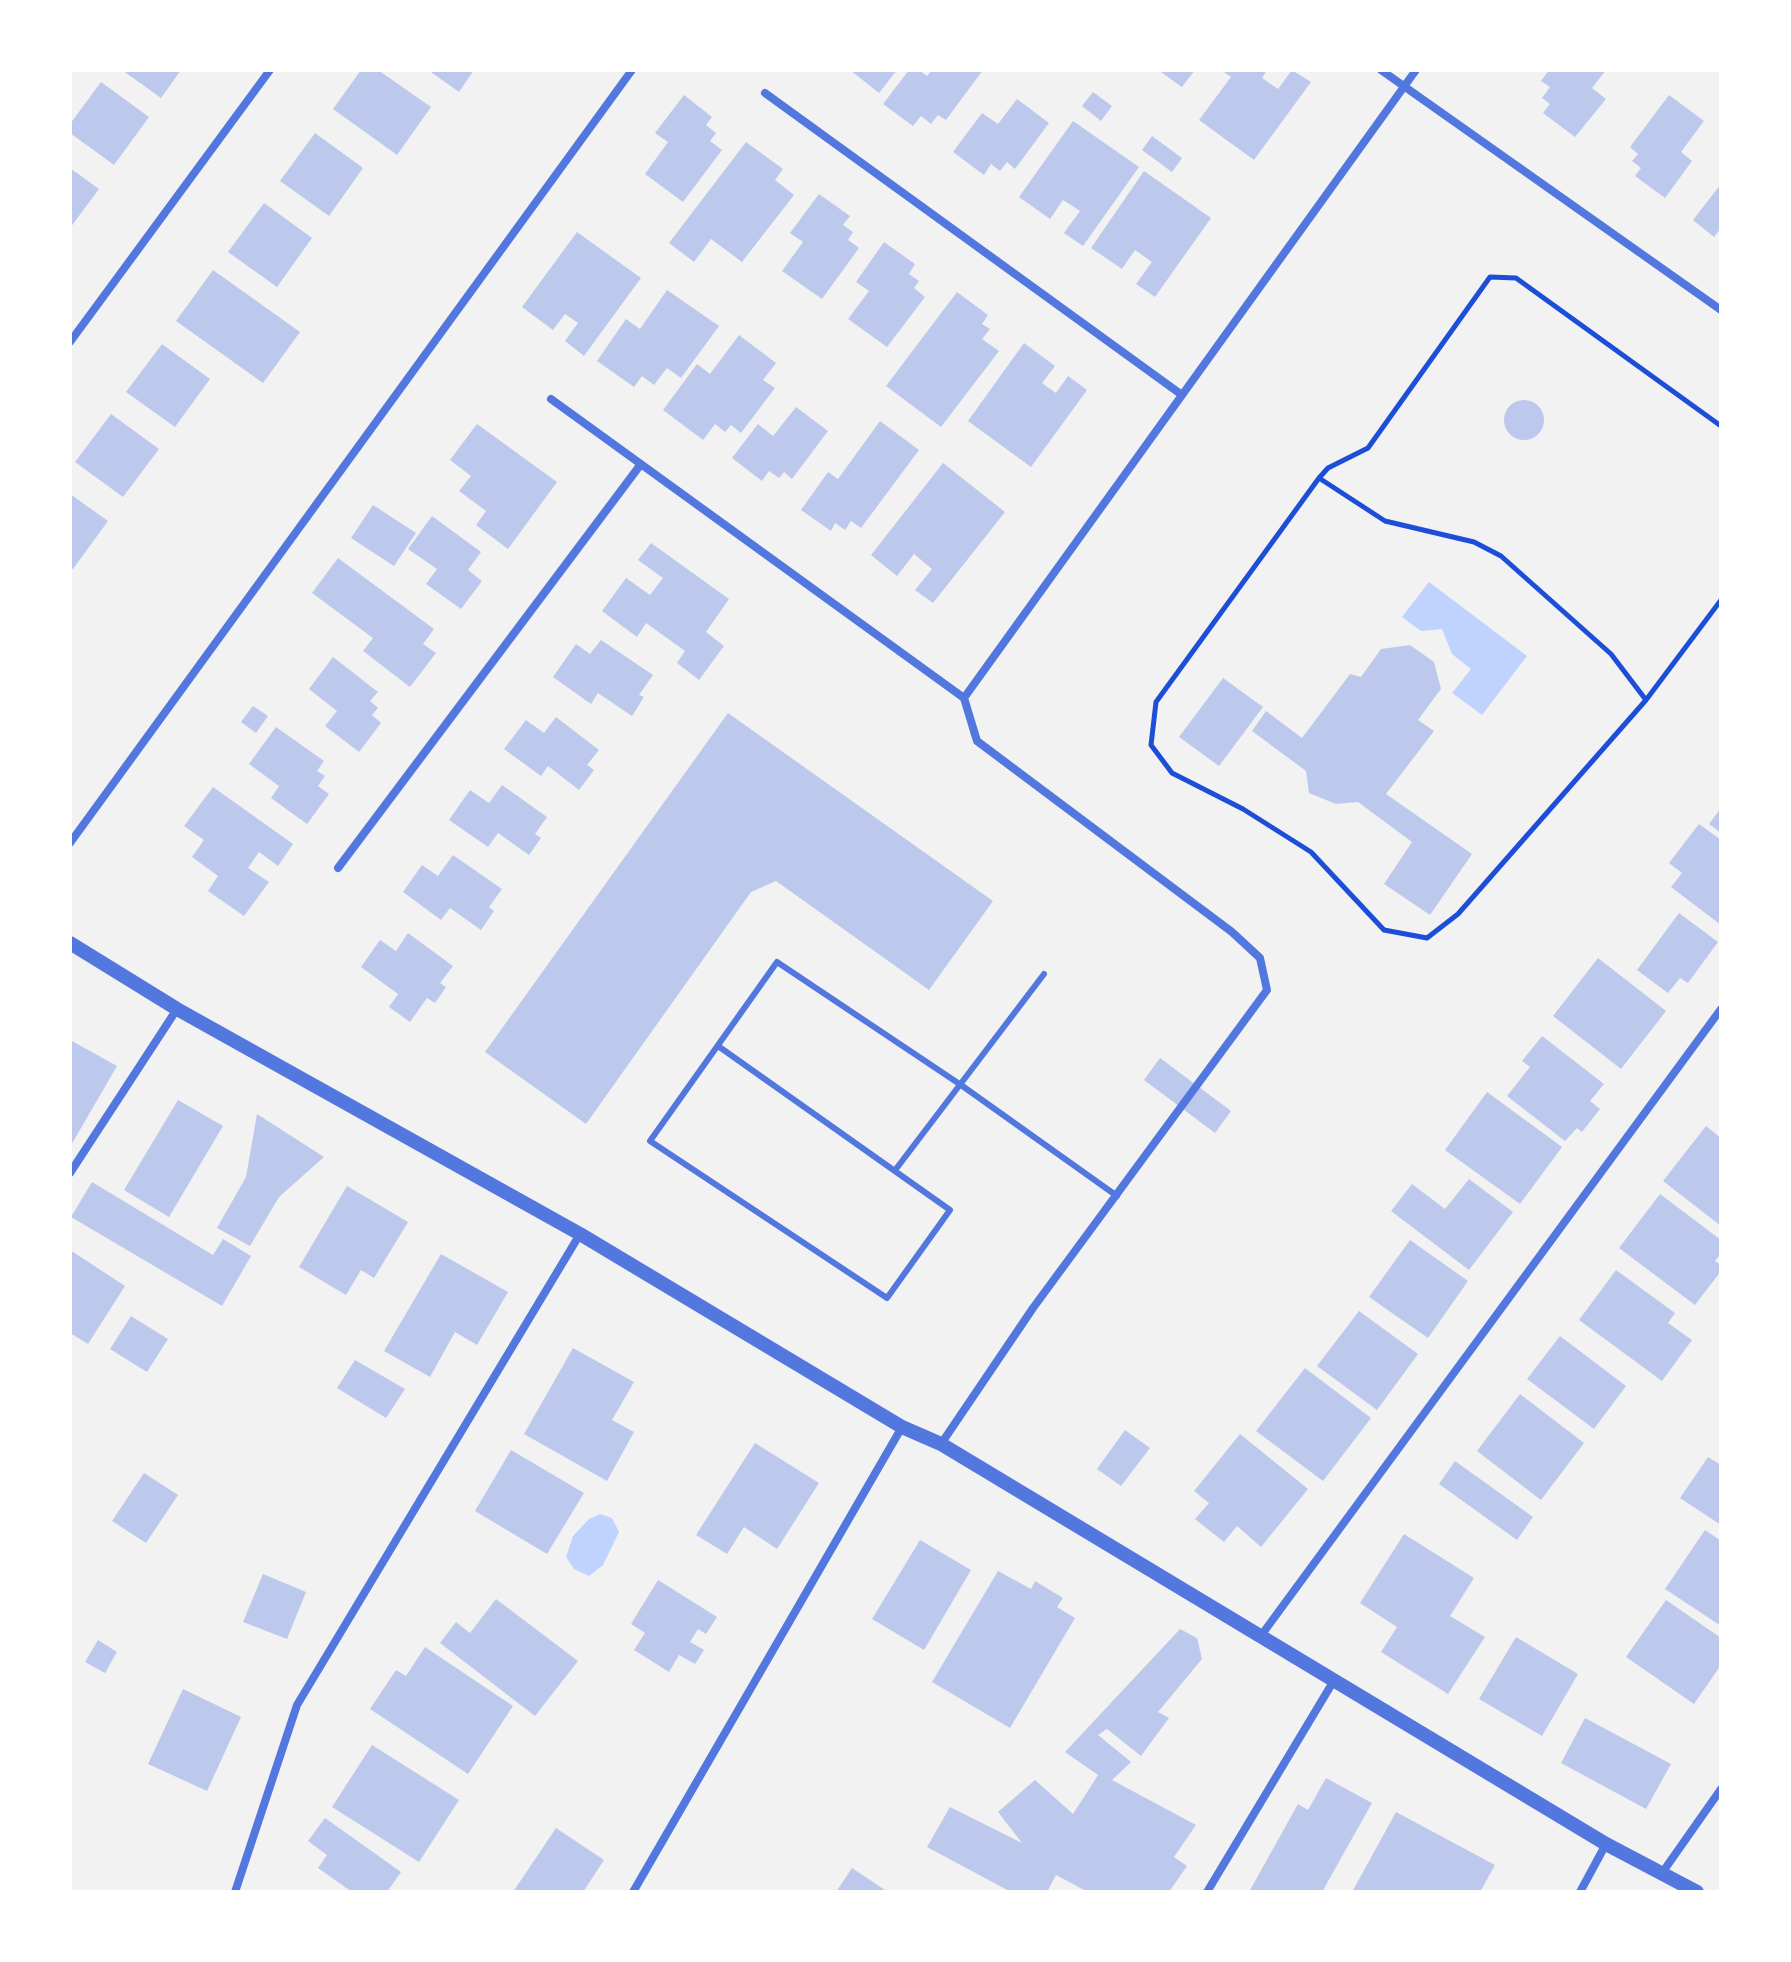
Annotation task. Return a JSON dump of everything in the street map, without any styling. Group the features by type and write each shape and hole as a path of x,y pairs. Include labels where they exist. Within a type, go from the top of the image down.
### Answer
{"street":[{"path":"70,342 270,70"},
{"path":"70,843 632,70"},
{"path":"1381,70 1721,310"},
{"path":"964,698 1416,70"},
{"path":"765,93 1182,395"},
{"path":"551,399 964,698 977,741 1232,932 1260,958 1267,990 1033,1308 941,1444"},
{"path":"338,868 641,464"},
{"path":"70,943 177,1009 580,1234 902,1427 941,1444 1606,1844 1697,1892"},
{"path":"70,1173 177,1009"},
{"path":"1260,1637 1721,1009"},
{"path":"235,1892 297,1705 580,1234"},
{"path":"633,1892 902,1427"},
{"path":"1207,1892 1333,1682"},
{"path":"1662,1873 1721,1789"},
{"path":"1580,1892 1606,1844"}],"lane":[{"path":"718,1046 950,1210 887,1298 650,1141 777,962 961,1085 1117,1196"},
{"path":"896,1169 1044,974"}],"path":[{"path":"1721,426 1516,278 1490,277 1368,448 1328,468 1319,478 1156,702 1151,745 1172,773 1243,809 1311,852 1384,930 1427,938 1458,914 1646,700 1721,600"},
{"path":"1319,478 1385,521 1474,542 1501,556 1611,654 1646,700"}],"water":[{"path":"1429,582 1527,656 1482,715 1452,693 1471,669 1452,654 1442,629 1421,631 1402,617"},
{"path":"600,1514 612,1518 619,1532 603,1565 589,1576 574,1569 566,1557 573,1536 589,1519"}],"building":[{"path":"122,70 181,70 161,98"},
{"path":"361,70 378,70 431,107 397,155 333,109"},
{"path":"428,70 474,70 459,92"},
{"path":"850,70 897,70 879,93"},
{"path":"909,70 919,70 927,76 932,70 983,70 946,120 938,115 931,124 921,116 913,126 883,104"},
{"path":"1158,70 1195,70 1182,87"},
{"path":"1221,70 1267,70 1262,78 1278,89 1292,70 1311,82 1254,160 1199,120 1231,77"},
{"path":"1549,70 1606,70 1592,88 1606,99 1575,137 1543,113 1550,104 1542,98 1550,87 1541,81"},
{"path":"101,82 149,117 114,165 70,133 70,124"},
{"path":"1093,92 1112,106 1101,121 1082,106"},
{"path":"684,95 712,117 706,125 716,133 710,141 722,150 683,202 645,174 668,142 655,133"},
{"path":"1669,95 1704,121 1681,152 1692,161 1665,198 1635,176 1641,168 1632,161 1638,154 1630,147"},
{"path":"1017,99 1049,123 1015,169 1007,162 1000,171 991,164 984,175 953,152 982,113 998,124"},
{"path":"1073,121 1139,167 1083,246 1064,233 1080,211 1063,200 1050,219 1019,197"},
{"path":"315,133 363,168 329,216 280,181"},
{"path":"1152,136 1182,158 1172,172 1142,150"},
{"path":"746,142 783,169 775,180 794,195 742,262 711,239 694,262 669,243"},
{"path":"70,168 99,189 70,228"},
{"path":"1144,171 1211,218 1155,297 1136,284 1152,262 1135,250 1122,269 1091,248"},
{"path":"1721,184 1721,228 1714,237 1693,220"},
{"path":"819,194 850,216 843,225 853,232 848,240 859,248 822,299 782,271 803,242 790,233"},
{"path":"264,203 312,238 277,287 228,252"},
{"path":"577,232 641,278 584,356 565,341 578,323 565,314 553,330 522,307"},
{"path":"884,242 915,264 909,274 919,281 914,288 925,297 887,347 848,319 869,291 856,282"},
{"path":"213,270 300,332 263,383 176,321"},
{"path":"667,290 719,326 681,378 667,368 654,385 642,376 634,387 597,361 626,319 640,329"},
{"path":"957,292 988,315 982,324 990,329 982,339 999,351 941,427 886,386"},
{"path":"739,335 776,363 763,380 775,388 741,433 731,425 725,432 715,424 703,440 663,410 697,364 710,374"},
{"path":"1024,343 1055,366 1042,383 1056,393 1068,376 1087,390 1031,467 968,421"},
{"path":"162,344 210,379 175,427 126,392"},
{"path":"1524,400 1538,406 1544,420 1538,434 1524,440 1510,434 1504,420 1510,406"},
{"path":"796,407 828,431 792,479 784,472 779,478 769,471 762,481 732,458 758,424 773,436"},
{"path":"111,414 159,449 123,497 75,462"},
{"path":"880,421 919,450 861,528 851,521 845,530 835,523 831,531 801,510 828,472 838,479"},
{"path":"477,424 557,482 508,549 476,525 486,511 459,491 471,476 450,460"},
{"path":"943,463 1005,512 933,603 915,590 932,569 914,554 897,576 871,555"},
{"path":"70,494 108,521 73,569 70,567"},
{"path":"373,505 416,533 394,566 351,538"},
{"path":"432,516 481,552 468,570 482,581 461,609 426,584 437,569 408,549"},
{"path":"651,543 729,599 706,632 724,646 699,680 677,663 685,651 646,623 637,637 602,611 626,578 650,595 663,578 638,560"},
{"path":"338,558 434,629 423,644 436,653 410,687 363,651 373,638 312,593"},
{"path":"601,640 653,675 639,695 644,697 632,716 598,693 591,704 553,677 576,644 590,654"},
{"path":"1410,645 1434,662 1441,689 1418,720 1434,731 1386,794 1472,854 1430,915 1384,884 1412,842 1358,802 1336,804 1309,793 1306,771 1252,731 1266,711 1302,738 1350,674 1361,677 1381,649"},
{"path":"333,657 378,692 370,701 378,708 372,715 381,723 359,752 325,726 337,711 309,689"},
{"path":"1223,678 1263,707 1219,766 1179,737"},
{"path":"253,706 268,716 256,733 241,722"},
{"path":"728,713 993,901 929,990 776,881 751,892 586,1124 485,1052"},
{"path":"556,717 599,750 587,765 594,770 579,790 548,766 541,776 504,749 526,720 544,733"},
{"path":"276,727 324,761 317,771 325,776 318,786 329,794 307,824 271,798 279,786 249,764"},
{"path":"502,785 547,817 535,834 541,838 529,855 498,833 488,847 449,820 470,790 489,803"},
{"path":"213,787 293,844 278,866 259,852 248,868 269,882 244,916 208,891 218,876 192,857 204,840 184,826"},
{"path":"1721,808 1721,833 1709,824"},
{"path":"1699,824 1721,840 1721,925 1671,887 1682,873 1669,863"},
{"path":"453,855 502,889 489,907 494,911 481,930 450,908 441,920 403,892 422,865 438,876"},
{"path":"1679,913 1718,942 1688,983 1680,978 1668,993 1637,970"},
{"path":"408,933 453,966 440,983 446,987 435,1003 427,998 410,1022 389,1007 398,994 361,967 380,940 396,951"},
{"path":"1598,958 1666,1011 1621,1069 1553,1016"},
{"path":"1542,1036 1604,1084 1590,1101 1600,1109 1582,1132 1577,1128 1565,1141 1507,1096 1530,1067 1522,1061"},
{"path":"70,1040 117,1066 70,1147"},
{"path":"1160,1058 1231,1111 1215,1133 1144,1080"},
{"path":"1487,1092 1562,1147 1520,1204 1445,1150"},
{"path":"178,1100 223,1126 169,1217 124,1190"},
{"path":"257,1114 324,1157 279,1197 250,1246 217,1228 246,1177"},
{"path":"1706,1126 1721,1138 1721,1226 1663,1181"},
{"path":"1469,1179 1513,1212 1469,1270 1391,1211 1412,1184 1445,1209"},
{"path":"92,1182 213,1255 223,1239 251,1256 222,1306 71,1217"},
{"path":"347,1186 408,1222 374,1278 361,1270 346,1295 299,1267"},
{"path":"1660,1194 1721,1240 1721,1253 1715,1261 1721,1265 1721,1271 1695,1305 1619,1248"},
{"path":"1410,1240 1468,1281 1428,1338 1369,1297"},
{"path":"70,1250 125,1286 88,1344 70,1333"},
{"path":"441,1254 508,1292 477,1345 455,1332 430,1377 384,1351"},
{"path":"1616,1270 1675,1313 1668,1323 1692,1340 1662,1381 1579,1320"},
{"path":"1359,1311 1418,1354 1377,1410 1317,1366"},
{"path":"131,1316 168,1339 147,1372 110,1349"},
{"path":"1560,1336 1626,1386 1594,1429 1527,1379"},
{"path":"573,1348 634,1382 612,1420 634,1432 607,1481 524,1434"},
{"path":"355,1360 405,1389 386,1418 337,1388"},
{"path":"1305,1368 1371,1418 1323,1481 1256,1431"},
{"path":"1520,1394 1584,1443 1541,1500 1477,1451"},
{"path":"1125,1430 1150,1448 1121,1486 1097,1469"},
{"path":"1240,1434 1308,1489 1261,1547 1237,1526 1224,1542 1195,1519 1209,1503 1194,1491"},
{"path":"755,1443 819,1483 777,1549 744,1527 727,1554 696,1535"},
{"path":"511,1450 584,1493 547,1554 475,1511"},
{"path":"1708,1457 1721,1465 1721,1525 1680,1498"},
{"path":"1455,1461 1533,1517 1517,1540 1439,1484"},
{"path":"144,1473 178,1495 146,1543 112,1521"},
{"path":"1705,1530 1721,1541 1721,1626 1665,1589"},
{"path":"1404,1534 1474,1578 1450,1616 1485,1637 1448,1694 1381,1652 1397,1627 1360,1603"},
{"path":"920,1540 971,1570 924,1650 872,1619"},
{"path":"998,1571 1031,1589 1035,1581 1063,1598 1057,1607 1075,1618 1010,1728 932,1682"},
{"path":"263,1574 306,1592 287,1639 243,1622"},
{"path":"658,1580 717,1617 706,1634 698,1629 690,1642 704,1650 695,1664 679,1655 669,1672 634,1650 645,1633 631,1624"},
{"path":"496,1599 578,1661 535,1716 440,1643 456,1622 470,1633"},
{"path":"1666,1600 1721,1638 1721,1665 1694,1704 1626,1657"},
{"path":"1180,1629 1197,1638 1202,1659 1158,1712 1169,1718 1141,1756 1107,1729 1098,1735 1131,1762 1112,1780 1196,1825 1174,1857 1187,1866 1169,1892 1088,1892 1056,1875 1047,1892 1011,1892 927,1847 950,1807 1022,1843 998,1812 1035,1780 1073,1814 1098,1775 1065,1752"},
{"path":"1516,1637 1578,1674 1542,1736 1479,1699"},
{"path":"98,1640 117,1652 105,1673 85,1662"},
{"path":"425,1647 513,1706 468,1774 370,1709 396,1670 406,1676"},
{"path":"183,1689 241,1717 207,1791 148,1764"},
{"path":"1585,1718 1671,1764 1646,1809 1561,1763"},
{"path":"372,1745 459,1800 419,1862 332,1807"},
{"path":"1326,1778 1372,1803 1322,1892 1249,1892 1298,1804 1308,1810"},
{"path":"1396,1812 1495,1865 1480,1892 1352,1892"},
{"path":"325,1818 401,1872 387,1892 352,1892 318,1868 327,1855 308,1841"},
{"path":"556,1828 604,1860 583,1892 513,1892"},
{"path":"852,1868 888,1892 836,1892"}]}
